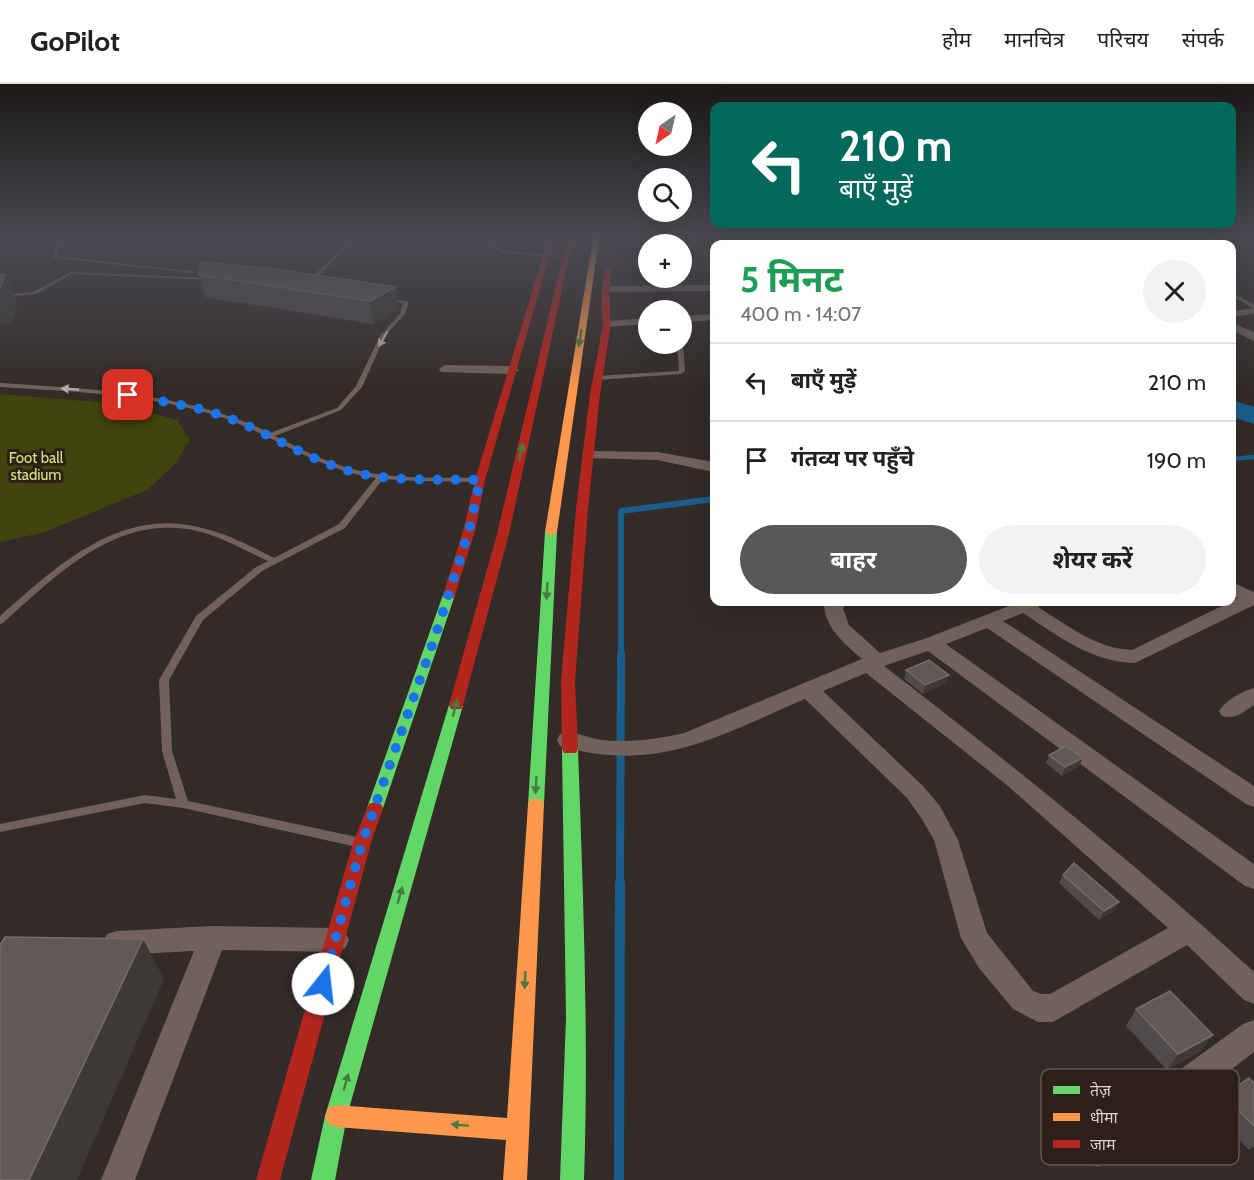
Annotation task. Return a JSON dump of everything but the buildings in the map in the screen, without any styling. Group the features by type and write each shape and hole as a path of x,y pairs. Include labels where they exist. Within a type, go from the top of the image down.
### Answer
{"main road":[{"path":"323,1180 336,1116 443,752 510,509 513,370 536,290"},
{"path":"268,1180 362,843 422,674 469,531 480,480 513,422 555,290"},
{"path":"515,1180 551,532 588,290"},
{"path":"572,1180 576,1110 576,1006 568,681 582,509 597,378 607,324 606,290"},
{"path":"336,1116 519,1130"}],"street":[{"path":"701,290 706,301"},
{"path":"1236,313 1254,309"},
{"path":"692,318 710,317"},
{"path":"607,324 638,322"},
{"path":"1236,328 1254,337"},
{"path":"445,369 513,370"},
{"path":"589,455 657,456 710,466"},
{"path":"1236,590 1253,598"},
{"path":"1032,606 1100,650 1124,658 1135,657 1253,598"},
{"path":"833,606 833,614 841,626 873,663 1016,780 1189,930 1254,991"},
{"path":"568,740 604,748 662,746 689,740 873,663 1024,606"},
{"path":"988,620 1254,798"},
{"path":"931,643 1254,878"},
{"path":"809,690 915,792 931,813 946,840 975,938 988,959 1023,1000 1038,1008 1053,1008 1189,930"},
{"path":"1230,711 1254,695"},
{"path":"88,948 126,941 213,938 335,940"},
{"path":"118,1180 213,938"},
{"path":"1207,1069 1254,1034"}],"lane":[{"path":"0,296 38,290"},
{"path":"1236,297 1254,309"},
{"path":"269,436 339,409 359,387 383,336 402,314 406,302 384,299"},
{"path":"597,378 679,374 682,371 681,354"},
{"path":"0,385 110,392 184,406 229,418 357,473 480,480"},
{"path":"183,804 167,751 164,680 199,618 259,569 342,526 381,476"},
{"path":"0,621 78,555 112,535 134,528 162,525 203,530 274,561"},
{"path":"0,828 145,799 183,804 362,843"}],"green space":[{"name":"Foot ball stadium","path":"0,394 121,404 177,420 190,440 174,465 147,490 45,532 0,542"}],"waterway":[{"path":"1236,409 1254,416"},
{"path":"1236,459 1254,457"},
{"path":"621,654 621,511 710,500"},
{"path":"620,884 621,654"},
{"path":"619,1180 620,883"}],"traffic: fast":[{"path":"536,804 551,532"},
{"path":"375,808 449,595"},
{"path":"323,1180 336,1116 456,705"},
{"path":"570,749 576,1018 572,1180"}],"traffic: slow":[{"path":"551,532 588,290"},
{"path":"515,1180 536,804"},
{"path":"336,1116 519,1130"}],"traffic: jam":[{"path":"449,595 536,290"},
{"path":"456,705 503,534 558,290"},
{"path":"570,749 568,681 582,509 595,394 607,324 606,290"},
{"path":"268,1180 362,843 375,808"}],"route":[{"path":"128,395 229,418 357,473 401,478 480,480 469,531 434,640 362,843 323,984"}]}
